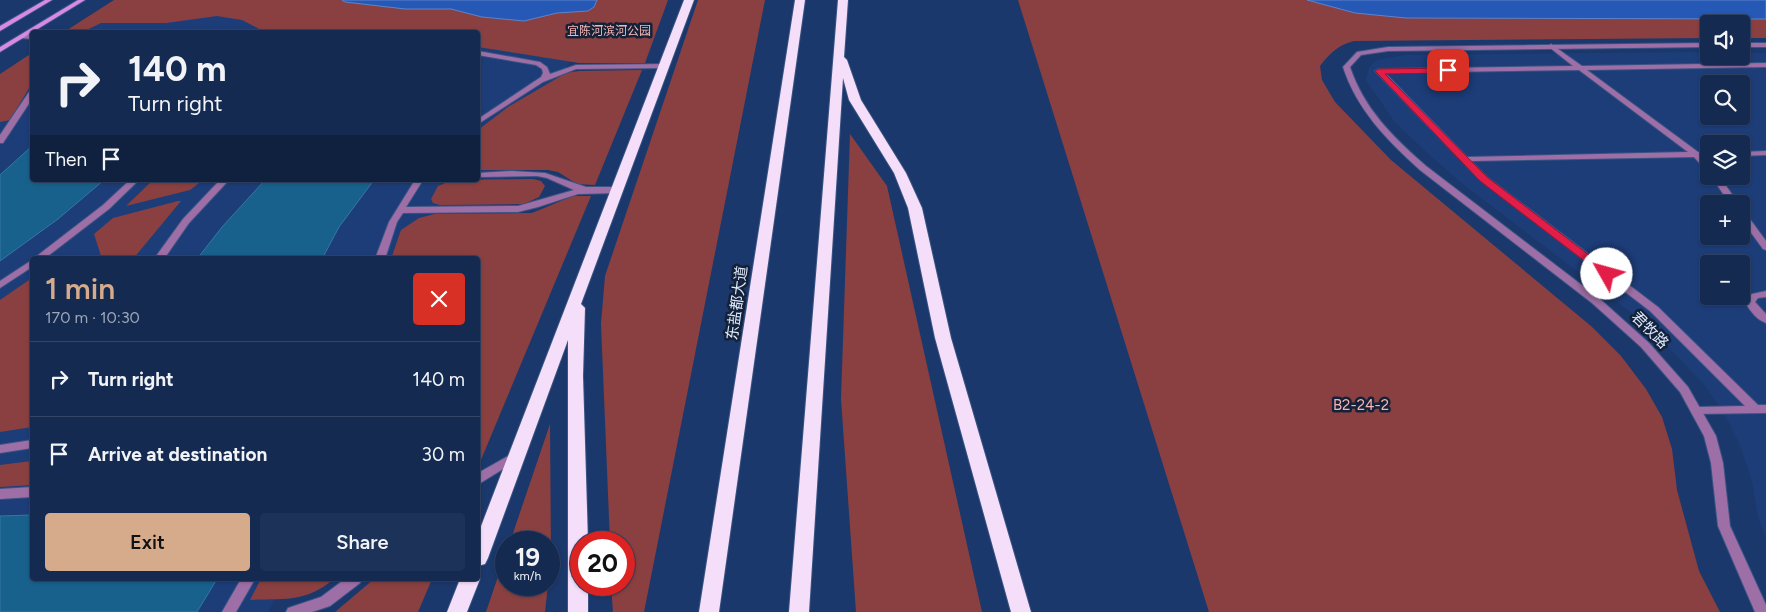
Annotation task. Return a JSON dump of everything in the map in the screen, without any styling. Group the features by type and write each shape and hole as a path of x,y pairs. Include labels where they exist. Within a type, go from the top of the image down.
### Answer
{"highway":[{"path":"480,553 689,0"},
{"name":"东盐都大道","path":"709,612 800,0"},
{"path":"800,609 843,0"},
{"path":"840,51 855,100 900,173 915,208 943,338 1021,612"},
{"path":"577,297 575,376 578,471 578,612"},
{"path":"457,612 469,581"}],"main road":[{"path":"0,29 49,0"},
{"path":"33,30 82,0"},
{"path":"0,50 30,32"}],"street":[{"path":"22,37 30,37"},
{"path":"1551,46 1700,45"},
{"path":"1750,45 1766,45"},
{"path":"1551,46 1700,158"},
{"name":"君牧路","path":"1551,46 1388,49 1359,53 1346,68 1350,80 1372,118 1396,145 1619,320 1664,365 1697,411 1710,436 1717,463 1724,526 1762,612"},
{"path":"480,53 550,64"},
{"path":"480,121 544,78 546,70 543,66 534,62"},
{"path":"1761,410 1654,310 1484,179 1379,71 1766,65"},
{"path":"558,66 664,66"},
{"path":"539,82 562,70 583,66"},
{"path":"0,142 30,97"},
{"path":"1750,154 1766,153"},
{"path":"1464,159 1700,155"},
{"path":"480,175 542,174 555,178 569,187 586,190 617,190"},
{"path":"42,256 100,212 133,182"},
{"path":"161,256 186,221 223,182"},
{"path":"381,256 387,235 418,182"},
{"path":"400,210 518,209 533,207 566,194 586,190"},
{"path":"1750,225 1766,247"},
{"path":"0,285 30,264"},
{"path":"1766,294 1755,296 1750,302 1754,309 1766,320"},
{"path":"1697,411 1761,410"},
{"path":"0,449 30,443"},
{"path":"480,478 517,455"},
{"path":"0,494 30,492"},
{"path":"229,612 247,581"},
{"path":"293,612 325,602 352,581"}],"shaded area":[{"path":"135,0 385,30 89,30"},
{"path":"342,0 597,0 594,7 588,11 557,13 524,21 482,17 451,9 405,9 345,2"},
{"path":"1307,0 1766,0 1766,19 1750,19 1750,15 1700,15 1700,19 1406,18 1355,13"},
{"path":"480,44 571,59 462,256 30,256 30,581 285,581 268,612 0,612 0,90 30,69 30,182 480,182"},
{"path":"1700,52 1700,65 1750,65 1750,53 1766,53 1766,539 1758,517 1752,481 1740,445 1725,415 1706,387 1641,320 1459,181 1394,121 1366,80 1369,67 1377,60 1404,55"}],"green space":[{"name":"宜陈河滨河公园","path":"114,0 668,0 645,63 579,63 480,47 480,30 261,30 242,20 217,16 166,23 101,23 87,30 67,30"},
{"path":"698,0 765,0 644,612 613,612 612,596 635,596 635,531 610,531 601,324 605,276"},
{"name":"B2-24-2","path":"1018,0 1766,0 1766,38 1750,38 1750,15 1700,15 1700,38 1354,41 1335,50 1320,66 1322,80 1335,102 1391,160 1591,326 1621,356 1646,389 1662,417 1672,449 1677,490 1699,571 1720,612 1209,612"},
{"path":"30,54 30,86 10,120 0,122 0,74"},
{"path":"642,70 595,185 577,184 558,172 548,170 480,170 480,128 508,107 566,73"},
{"path":"850,134 887,186 982,612 856,612 841,399"},
{"path":"533,179 541,181 545,186 539,197 524,204 440,205 433,203 431,199 438,186 448,182 480,182 480,180"},
{"path":"151,182 200,182 190,190 126,206"},
{"path":"573,196 591,196 480,462 480,256 392,256 401,230 419,218 435,214 532,213"},
{"path":"181,201 135,256 101,256 94,234 113,218"},
{"path":"30,279 30,427 0,432 0,300"},
{"path":"550,424 551,531 514,531"},
{"path":"30,461 30,485 0,487 0,465"},
{"path":"260,581 332,581 324,587 304,596 285,599 250,600"},
{"path":"372,581 431,581 418,612 335,612"},
{"path":"495,585 495,596 547,596 545,612 486,612"}],"building":[{"path":"30,148 30,182 102,182 58,219 0,261 0,175"},
{"path":"263,182 373,182 339,227 324,256 199,256 222,227"},
{"path":"30,515 30,581 216,581 197,612 0,612 0,516"}],"route":[{"path":"1448,70 1379,71 1484,179 1607,274"}]}
